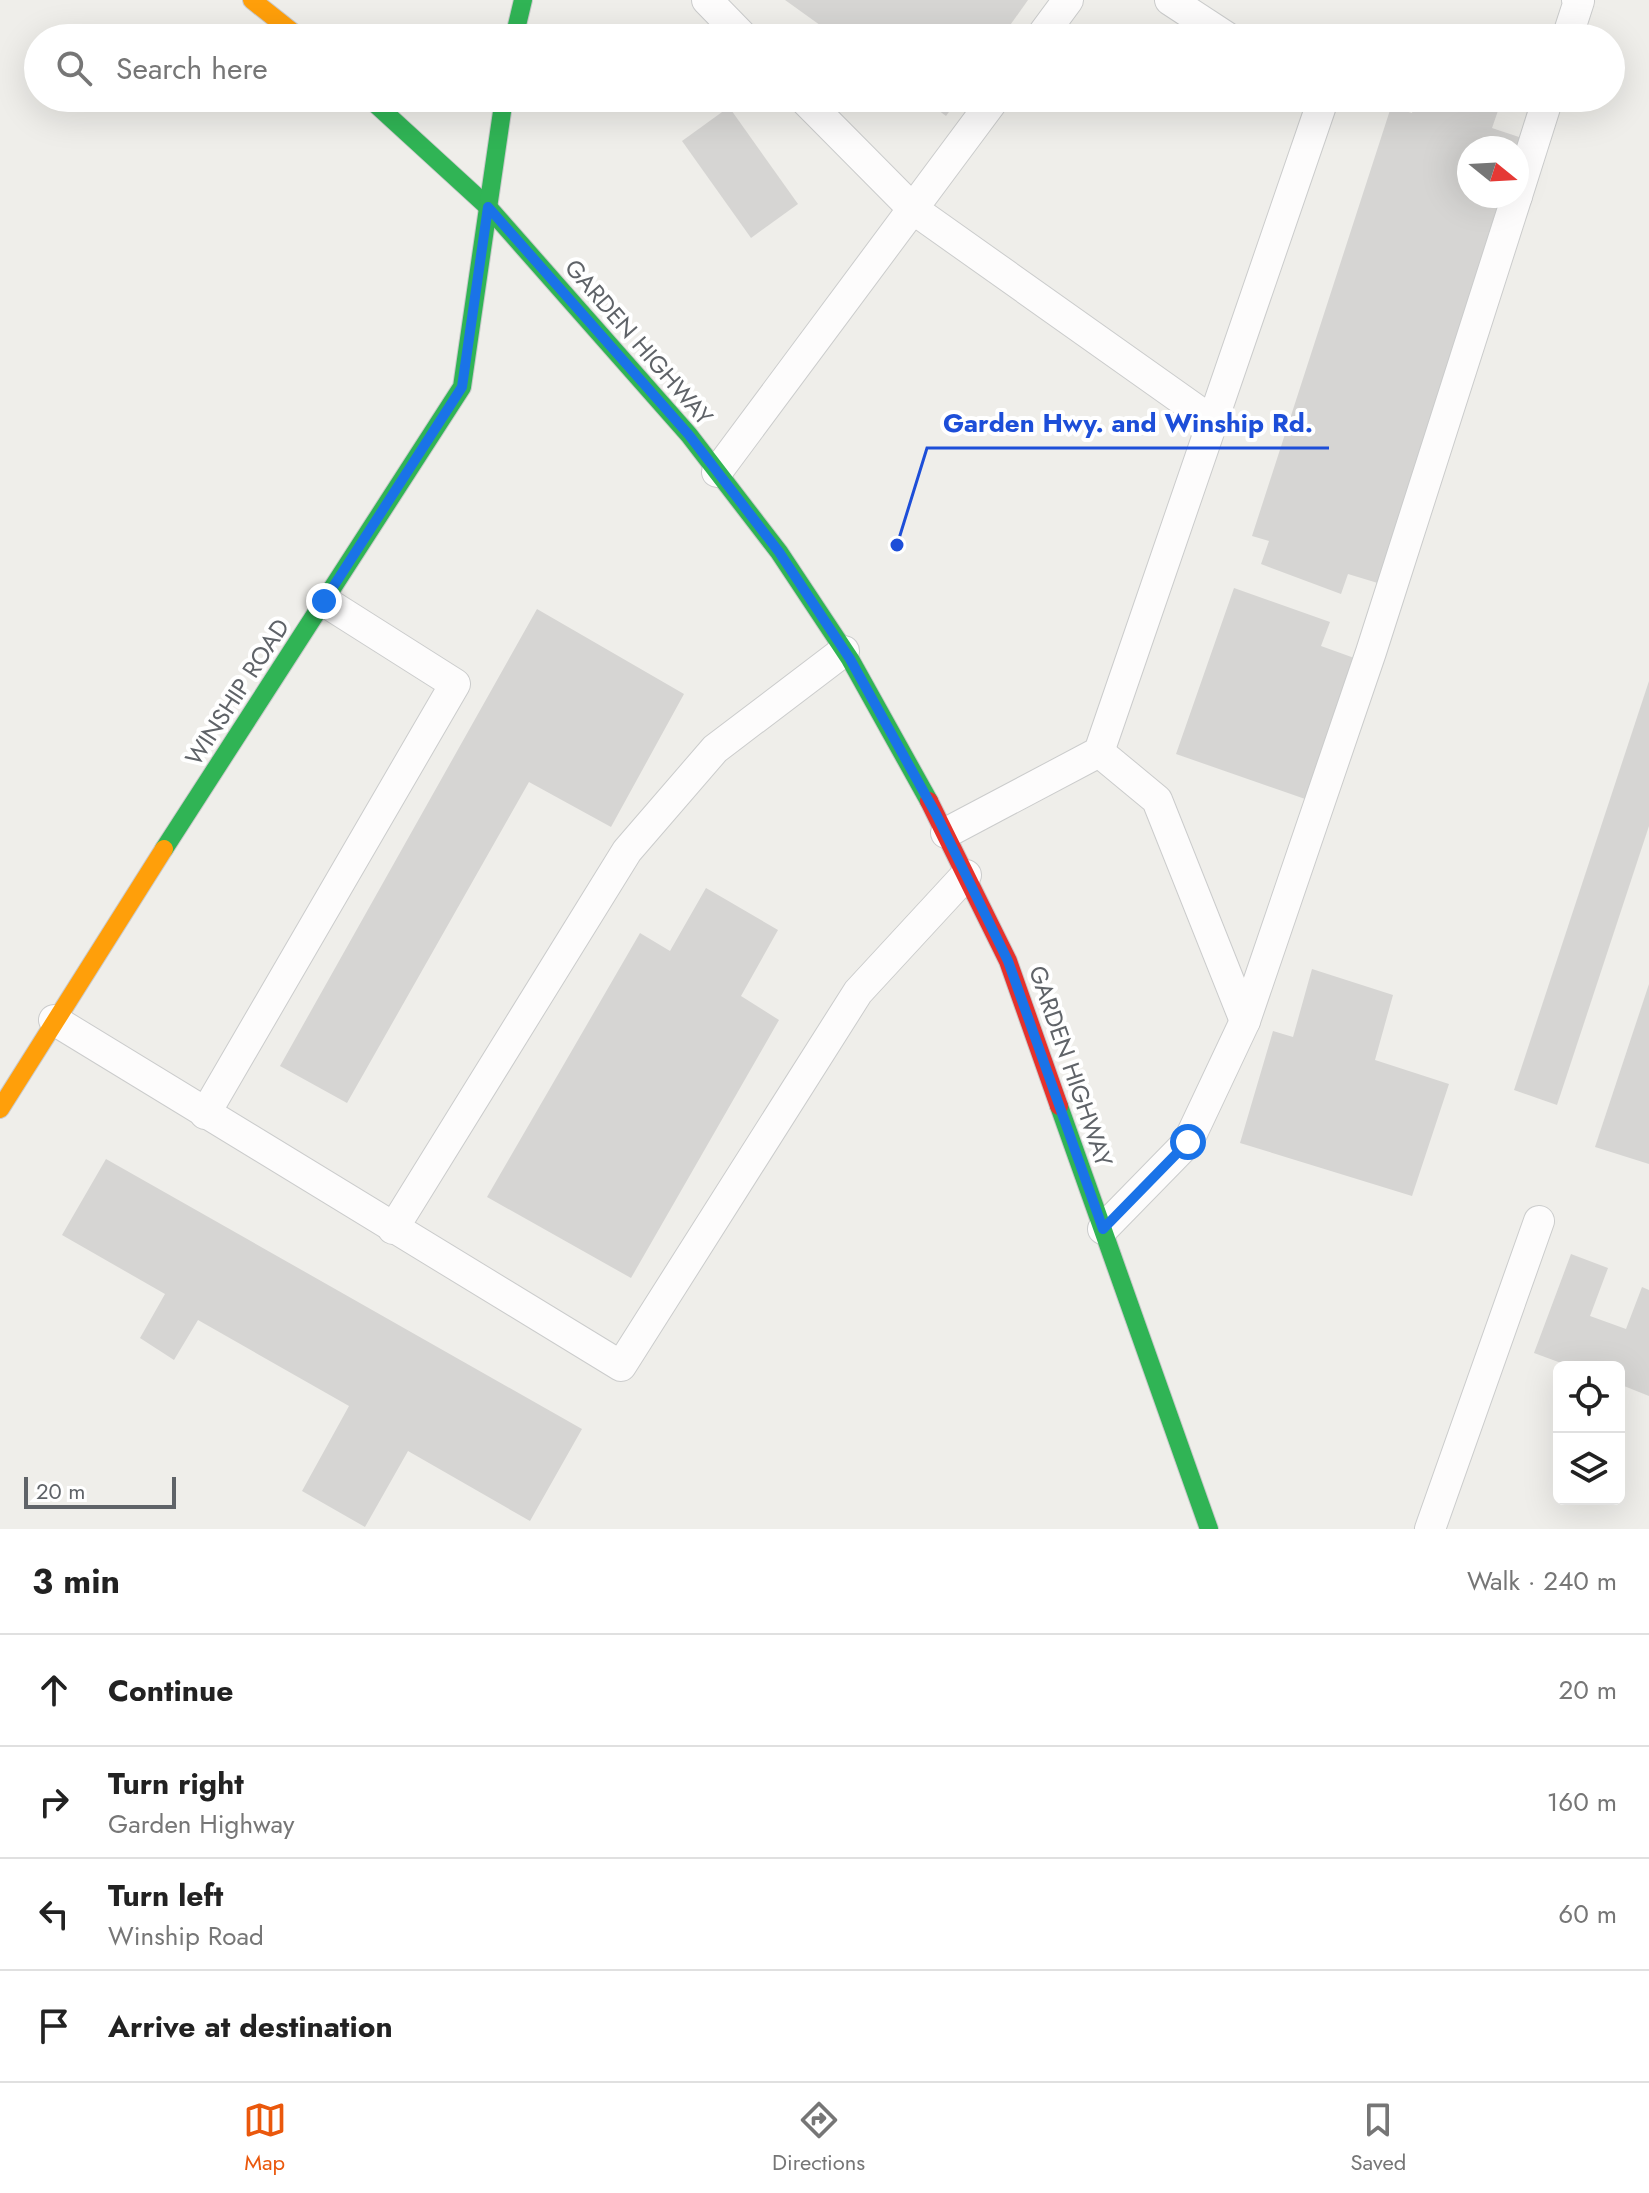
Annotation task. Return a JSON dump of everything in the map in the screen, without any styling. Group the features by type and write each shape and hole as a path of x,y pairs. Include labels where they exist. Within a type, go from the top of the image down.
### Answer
{"main road":[{"path":"252,0 282,24"},
{"path":"517,24 523,0"},
{"name":"GARDEN HIGHWAY","path":"384,112 488,207 689,435 779,552 844,651 946,833 1008,961 1209,1529"},
{"name":"WINSHIP ROAD","path":"0,1109 54,1020 462,387 502,112"}],"lane":[{"path":"707,0 730,24"},
{"path":"1050,24 1068,0"},
{"path":"1170,0 1207,24"},
{"path":"1572,24 1577,0"},
{"path":"817,112 913,209 1212,421"},
{"path":"717,472 985,112"},
{"path":"946,833 1099,752 1319,112"},
{"path":"1529,158 1544,112"},
{"path":"1103,1229 1188,1142 1245,1021 1371,652 1513,208"},
{"path":"205,1114 455,684 324,601"},
{"path":"393,1229 627,851 715,749 844,651"},
{"path":"1099,752 1157,800 1245,1021"},
{"path":"54,1020 621,1366 858,992 966,875"},
{"path":"1430,1529 1539,1221"}],"building":[{"path":"785,0 1028,0 1011,24 818,24"},
{"path":"722,112 733,112 798,204 751,238 682,141"},
{"path":"1389,112 1498,112 1492,128 1516,136 1457,136 1457,208 1503,208 1381,584 1348,574 1341,594 1261,564 1269,541 1252,536"},
{"path":"1234,588 1330,622 1321,646 1357,659 1308,800 1176,754"},
{"path":"537,609 684,694 611,827 529,782 347,1103 280,1066"},
{"path":"1649,681 1649,826 1557,1105 1514,1090"},
{"path":"706,888 778,930 741,996 779,1020 631,1278 487,1197 640,933 670,951"},
{"path":"1312,969 1393,995 1375,1060 1449,1084 1412,1196 1240,1143 1273,1031 1293,1037"},
{"path":"1649,984 1649,1164 1595,1147"},
{"path":"106,1159 582,1429 530,1521 408,1451 365,1527 302,1491 349,1406 198,1320 174,1360 140,1338 165,1294 62,1235"},
{"path":"1571,1254 1608,1268 1590,1316 1626,1329 1642,1287 1649,1290 1649,1396 1625,1386 1625,1361 1556,1361 1534,1353"}],"traffic: fast":[{"path":"517,24 523,0"},
{"path":"384,112 488,207 689,435 779,552 850,659 929,801"},
{"path":"164,849 462,387 502,112"},
{"path":"1059,1106 1209,1529"}],"traffic: slow":[{"path":"252,0 282,24"},
{"path":"0,1109 164,849"}],"traffic: jam":[{"path":"929,801 1008,961 1059,1106"}],"place":[{"name":"Garden Hwy. and Winship Rd.","path":"897,545"}],"route":[{"path":"324,601 462,387 488,207 689,435 779,552 850,659 936,814 1008,961 1103,1229 1188,1142"}]}
